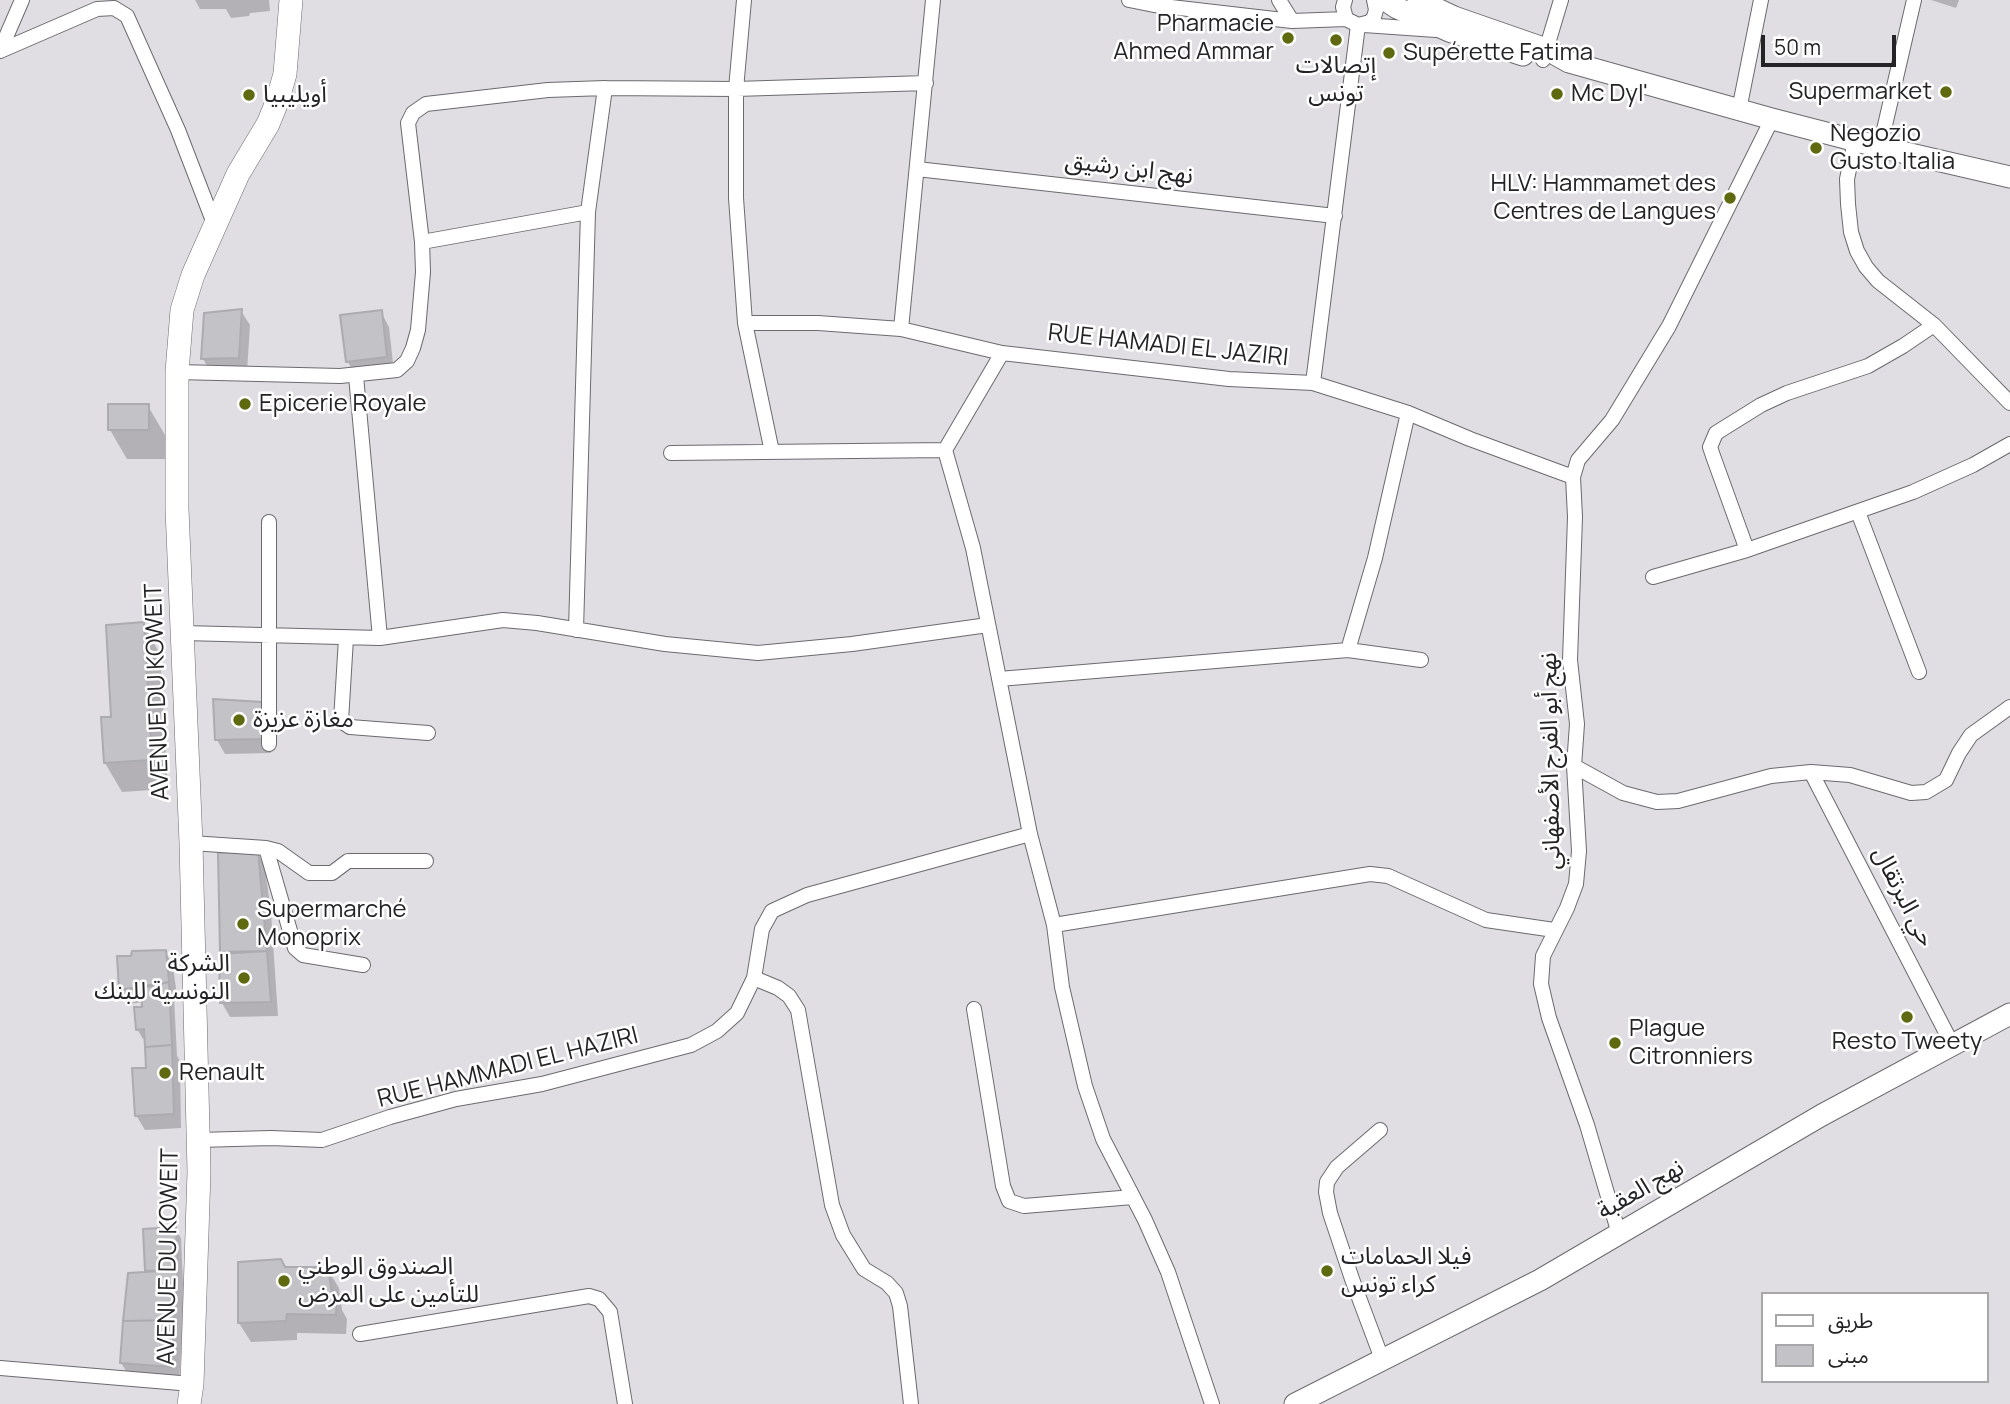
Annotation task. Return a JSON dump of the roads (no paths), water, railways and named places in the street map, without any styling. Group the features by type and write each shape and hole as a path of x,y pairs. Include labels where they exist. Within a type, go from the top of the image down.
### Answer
{"main road":[{"name":"AVENUE DU KOWEIT","path":"191,1394 198,1140 191,843 177,509 177,372 182,310 193,275 238,174 268,124 277,102 285,74 291,0"}],"street":[{"path":"0,51 22,0"},
{"path":"744,0 736,89 736,198 745,323 772,452"},
{"path":"901,330 933,0"},
{"path":"1129,0 1292,21 1449,31 1856,141 2010,177"},
{"path":"1279,0 1292,21"},
{"path":"1313,383 1356,23 1343,7 1345,0"},
{"path":"1356,23 1374,17 1374,0"},
{"path":"1385,0 1449,31"},
{"path":"1418,0 1544,55"},
{"path":"1544,55 1561,0"},
{"path":"1739,110 1761,0"},
{"path":"1880,147 1914,0"},
{"path":"0,51 97,9 114,8 127,16 178,130 215,226"},
{"path":"177,372 356,376 397,370 407,361 413,348 421,305 422,242 408,123 418,108 435,101 548,90 736,89 926,83"},
{"path":"576,630 588,212 605,88"},
{"path":"1573,477 1578,460 1612,420 1662,338 1772,119"},
{"path":"1856,141 1847,179 1851,232 1857,251 1878,281 1934,325 2010,403"},
{"name":"نهج ابن رشيق","path":"918,169 1335,216"},
{"path":"422,242 588,212"},
{"name":"RUE HAMADI EL JAZIRI","path":"745,323 818,323 901,330 1002,353 1229,379 1313,383 1408,413 1573,477"},
{"path":"1747,550 1710,447 1716,433 1761,405 1787,393 1868,366 1934,325"},
{"path":"1002,353 945,450 973,548 1030,834 1054,925 1062,987 1085,1086 1103,1139 1168,1272 1212,1404"},
{"path":"356,376 380,638"},
{"path":"1348,649 1375,558 1408,413"},
{"path":"1653,577 1747,550 1913,492 1973,465 2010,444"},
{"path":"671,453 945,450"},
{"name":"نهج أبو الفرج الأصفهاني","path":"1573,477 1575,517 1570,660 1577,724 1574,766 1579,851 1576,884 1543,956 1541,984 1549,1018 1587,1125 1619,1234"},
{"path":"1858,512 1919,671"},
{"path":"269,522 269,744"},
{"path":"183,633 380,638 503,620 665,644 758,653 852,644 988,625"},
{"path":"346,638 341,721 350,727 428,733"},
{"path":"999,679 1348,649 1421,660"},
{"path":"1574,766 1623,793 1657,802 1678,801 1771,776 1811,772 1850,775 1911,793 1926,792 1947,780 1959,753 1971,735 2010,707"},
{"name":"حي البرتقال","path":"1811,772 1952,1044"},
{"name":"RUE HAMMADI EL HAZIRI","path":"198,1140 322,1140 456,1099 542,1084 691,1045 717,1031 737,1013 754,978 766,919 772,911 807,895 1030,834"},
{"path":"191,843 278,851 309,873 332,873 348,861 426,861"},
{"path":"266,848 295,948 303,956 363,965"},
{"path":"1054,925 1370,874 1388,876 1486,920 1554,930"},
{"path":"754,978 789,996 798,1010 832,1205 843,1235 864,1269 887,1283 896,1293 900,1306 911,1404"},
{"path":"974,1009 1003,1186 1009,1201 1024,1206 1133,1197"},
{"name":"نهج العقبة","path":"1296,1404 1540,1280 1810,1122 2010,1014"},
{"path":"1380,1130 1337,1167 1327,1182 1326,1192 1330,1213 1352,1279 1382,1359"},
{"path":"360,1335 589,1296 599,1299 610,1312 625,1404"},
{"path":"0,1368 191,1394"}],"place":[{"name":"Pharmacie Ahmed Ammar","path":"1288,38"},
{"name":"إتصالات تونس","path":"1336,40"},
{"name":"Supérette Fatima","path":"1389,53"},
{"name":"Supermarket","path":"1946,92"},
{"name":"Mc Dyl'","path":"1557,94"},
{"name":"أويليبيا","path":"249,95"},
{"name":"Negozio Gusto Italia","path":"1816,148"},
{"name":"HLV: Hammamet des Centres de Langues","path":"1730,198"},
{"name":"Epicerie Royale","path":"245,404"},
{"name":"مغازة عزيزة","path":"239,720"},
{"name":"Supermarché Monoprix","path":"243,924"},
{"name":"الشركة النونسية للبنك","path":"244,978"},
{"name":"Resto Tweety","path":"1907,1017"},
{"name":"Plague Citronniers","path":"1615,1043"},
{"name":"Renault","path":"165,1073"},
{"name":"فيلا الحمامات كراء تونس","path":"1327,1271"},
{"name":"الصندوق الوطني للتأمين على المرض","path":"284,1281"}]}
